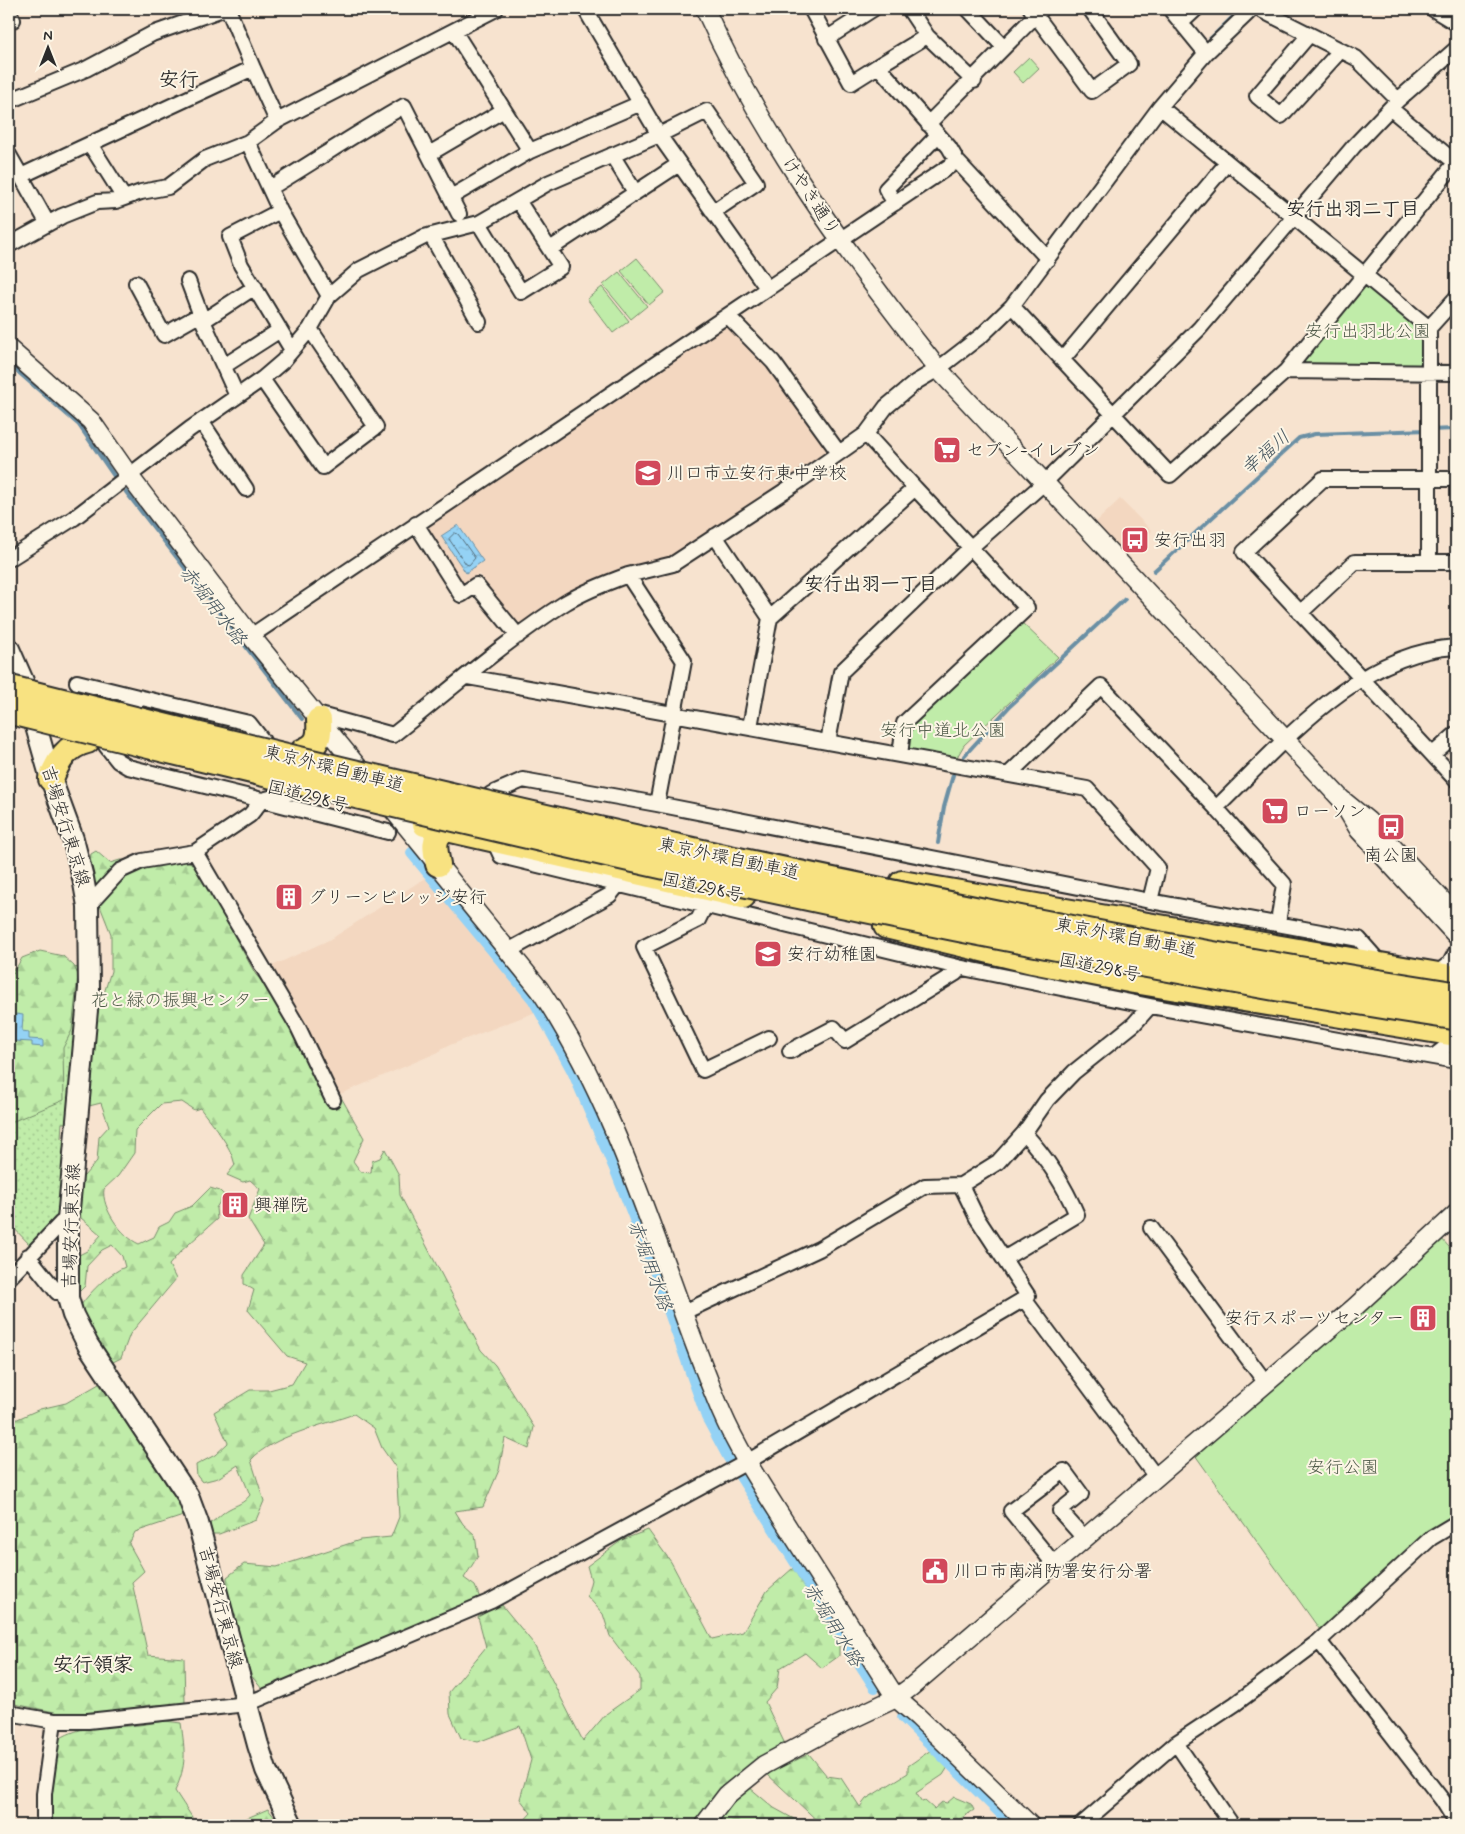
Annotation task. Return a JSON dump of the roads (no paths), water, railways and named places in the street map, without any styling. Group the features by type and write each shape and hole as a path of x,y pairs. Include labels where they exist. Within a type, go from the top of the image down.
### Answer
{"highway":[{"path":"14,682 134,702 264,741 355,764 902,883 1162,934 1403,977"},
{"name":"東京外環自動車道","path":"14,682 459,798 658,843 1115,935 1456,995"},
{"name":"東京外環自動車道","path":"9,712 459,821 683,872 1136,962 1456,1017"},
{"path":"303,751 313,747 320,735 316,716"},
{"name":"国道298号","path":"9,722 294,792 394,825 444,829 675,882 886,926 1148,976 1404,1019"},
{"path":"51,778 60,760 76,744 96,744"},
{"path":"438,864 435,840 444,829"},
{"path":"902,883 1446,976"},
{"path":"886,926 1032,961 1134,981 1456,1034"}],"main road":[{"name":"吉場安行東京線","path":"9,649 14,682 37,730 51,778 80,862 88,906 88,997 68,1220 67,1289 73,1315 88,1345 188,1496 198,1523 266,1770 292,1825"}],"street":[{"path":"9,101 86,68 152,34 223,9"},
{"path":"228,9 277,121"},
{"path":"9,245 48,224 97,202 116,201 141,192 168,187 205,159 248,142 277,121 496,9"},
{"path":"587,9 659,135 767,288"},
{"name":"けやき通り","path":"705,9 795,174 839,240 938,368 1341,799"},
{"path":"811,9 851,83 928,36"},
{"path":"826,39 873,9"},
{"path":"909,9 928,36 974,80"},
{"path":"968,9 1003,46"},
{"path":"928,124 974,80 1003,46 1037,11 1092,91 1129,64 1090,9"},
{"path":"1170,9 1206,52"},
{"path":"1181,23 1196,9"},
{"path":"316,716 393,734 518,636 566,602 594,588 628,575 673,564 866,434 886,407 916,382 982,335 1012,306 1160,107 1206,52 1252,9"},
{"path":"1012,306 1170,474 1286,371 1456,162 1394,104 1356,58 1259,9"},
{"path":"1433,9 1456,23"},
{"path":"9,12 12,20 9,22"},
{"path":"454,31 530,151"},
{"path":"1309,35 1257,96 1281,116 1340,51"},
{"path":"828,742 841,672 970,548 1044,483 1199,329 1354,146 1394,104 1456,49"},
{"path":"878,66 938,135 957,161 1048,259"},
{"path":"21,176 253,68"},
{"path":"451,197 530,151 641,103"},
{"path":"270,188 404,106 459,214"},
{"path":"1160,107 1429,328"},
{"path":"429,154 504,110"},
{"path":"9,559 44,539 130,477 201,421 262,379 292,350 310,329 329,296 359,270 400,248 432,235 479,223 519,202 548,183 659,135 707,111 756,183 713,212"},
{"path":"895,203 886,189 938,135"},
{"path":"248,142 280,211 329,296"},
{"path":"90,144 124,198"},
{"path":"9,155 48,224"},
{"path":"612,155 634,192"},
{"path":"251,636 957,161"},
{"path":"1062,360 1227,163"},
{"path":"550,248 678,164"},
{"path":"479,223 521,292 561,267 519,202"},
{"path":"280,211 230,237 241,264 292,350"},
{"path":"432,235 479,322"},
{"path":"188,281 237,396"},
{"path":"136,283 164,335 202,317 255,287"},
{"path":"1429,561 1429,328 1456,298"},
{"path":"728,316 773,362 839,453"},
{"path":"262,379 323,466 376,427 310,329"},
{"path":"224,366 280,330"},
{"path":"9,349 91,421 130,477 251,636 355,764 394,825 438,864 540,990 579,1054 615,1134 722,1412 747,1462 896,1698 918,1717 1021,1822"},
{"path":"1286,371 1456,373"},
{"path":"201,421 246,489"},
{"path":"866,434 1027,608 904,722 900,755"},
{"path":"1456,479 1323,478 1244,552 1456,780"},
{"path":"750,727 770,618 915,488"},
{"path":"416,524 461,595 476,585 518,636"},
{"path":"715,536 770,618"},
{"path":"1300,613 1355,562 1456,562"},
{"path":"628,575 684,661 657,804"},
{"path":"1216,808 1323,707 1361,678 1416,654 1456,647"},
{"path":"468,677 1087,789 1158,868 1150,901"},
{"path":"77,682 134,702"},
{"path":"1009,774 1101,686 1216,808 1284,884 1278,923"},
{"path":"1433,754 1456,734"},
{"path":"96,744 118,761 128,766 262,800 394,825"},
{"path":"491,794 523,780 657,804 1150,901 1359,939 1382,964"},
{"path":"88,906 112,878 131,864 169,855 195,852 250,815 262,800 294,792"},
{"path":"1341,799 1368,821 1456,915"},
{"path":"1341,799 1359,830 1456,935"},
{"path":"494,841 501,856 958,967 1150,1006 1456,1061"},
{"path":"195,852 298,1027 333,1100"},
{"path":"508,951 610,895 618,885"},
{"path":"705,906 698,920 644,947 703,1070 769,1038"},
{"path":"1446,976 1456,952"},
{"path":"790,1051 834,1028 845,1041 956,973 958,967"},
{"path":"684,1312 819,1249 925,1186 961,1185 998,1162 1024,1133 1047,1100 1074,1072 1134,1024 1150,1006"},
{"path":"1433,1057 1456,1038"},
{"path":"1005,1258 1077,1215 1064,1187 1037,1148 1024,1133"},
{"path":"9,1712 54,1721 88,1721 248,1704 491,1601 747,1462 1028,1296 1005,1258 977,1218 961,1185"},
{"path":"704,1825 727,1795 764,1765 896,1698 1355,1307 1456,1214"},
{"path":"9,1278 61,1223 68,1220"},
{"path":"1151,1228 1266,1383"},
{"path":"28,1256 57,1292 67,1289"},
{"path":"1024,1299 1156,1477"},
{"path":"1054,1564 1011,1511 1064,1471 1081,1494 1060,1511 1084,1538"},
{"path":"1081,1825 1176,1743 1235,1704 1319,1641 1431,1538 1456,1523"},
{"path":"1319,1641 1443,1801 1456,1822"},
{"path":"44,1825 44,1794 54,1721"},
{"path":"1176,1743 1232,1825"}],"water":[{"path":"458,525 483,561 466,573 441,536"},
{"path":"16,1014 23,1015 22,1031 29,1032 29,1039 43,1040 43,1047 32,1046 32,1042 14,1041"}],"waterway":[{"path":"1210,39 1241,9"},
{"name":"赤堀用水路","path":"9,364 79,425 114,476"},
{"name":"幸福川","path":"1154,571 1299,438 1315,434 1456,429"},
{"name":"赤堀用水路","path":"126,492 302,719"},
{"name":"幸福川","path":"964,756 1010,706 1125,599"},
{"name":"幸福川","path":"938,843 944,807 953,775"},
{"name":"赤堀用水路","path":"412,853 534,1000 573,1071 617,1173 653,1265 707,1417 728,1456 875,1687"},
{"name":"赤堀用水路","path":"903,1717 1013,1825"}],"place":[{"name":"セブン-イレブン","path":"947,450"},
{"name":"川口市立安行東中学校","path":"648,473"},
{"name":"安行出羽","path":"1135,540"},
{"name":"ローソン","path":"1275,811"},
{"name":"南公園","path":"1391,827"},
{"name":"グリーンビレッジ安行","path":"289,897"},
{"name":"安行幼稚園","path":"768,954"},
{"name":"興禅院","path":"235,1205"},
{"name":"安行スポーツセンター","path":"1423,1318"},
{"name":"川口市南消防署安行分署","path":"935,1571"}],"district":[{"name":"安行","path":"179,79"},
{"name":"安行出羽二丁目","path":"1353,208"},
{"name":"安行出羽一丁目","path":"871,583"},
{"name":"安行領家","path":"93,1664"}],"park label":[{"name":"安行出羽北公園","path":"1368,331"},
{"name":"安行中道北公園","path":"943,730"},
{"name":"花と緑の振興センター","path":"180,1000"},
{"name":"安行公園","path":"1343,1467"}]}
